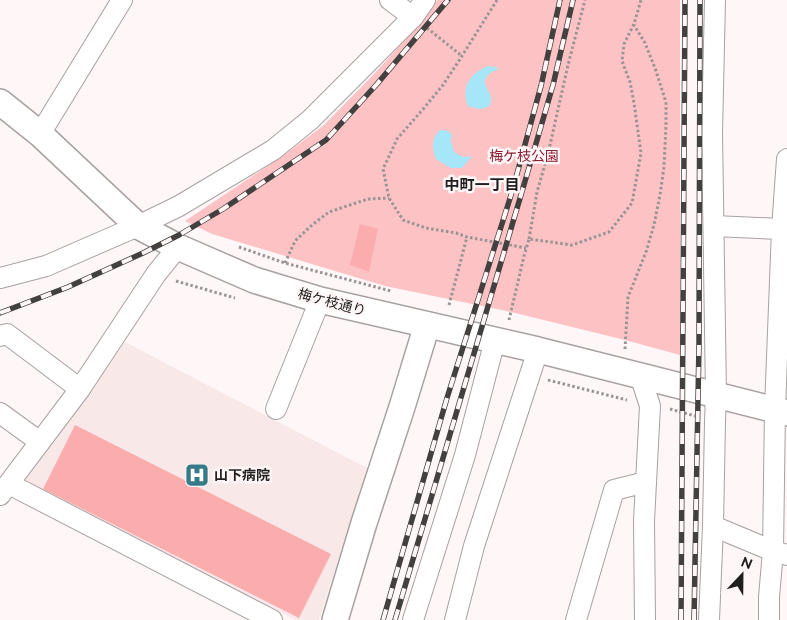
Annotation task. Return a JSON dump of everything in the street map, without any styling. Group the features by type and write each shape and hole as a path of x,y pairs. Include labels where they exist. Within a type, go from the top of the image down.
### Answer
{"street":[{"path":"40,134 122,0"},
{"path":"390,0 413,17"},
{"path":"0,278 46,266 138,226 178,206 273,150 310,120 413,17 425,0"},
{"path":"709,620 716,395 712,133 715,0"},
{"name":"梅ケ枝通り","path":"0,102 40,134 138,226 178,247 254,280 320,300 427,325 498,329 538,350 781,411"},
{"path":"769,620 769,597 780,553 781,411 787,158"},
{"path":"714,226 785,230"},
{"path":"178,247 156,274 80,389 4,490 272,620"},
{"path":"276,409 320,300"},
{"path":"335,620 427,325"},
{"path":"413,620 464,455 498,329"},
{"path":"0,336 7,334 80,389"},
{"path":"455,620 474,546 538,350"},
{"path":"640,375 650,406 644,521 644,620"},
{"path":"0,413 40,442"},
{"path":"576,620 614,490 646,482"},
{"path":"713,526 780,553"}],"path":[{"path":"497,0 438,90 397,138 383,169 389,198 403,220 426,228 526,248"},
{"path":"498,329 509,320 529,239 537,192 585,0"},
{"path":"529,239 572,245 609,232 632,203 641,153 630,82 622,61 624,44 634,24 642,0"},
{"path":"413,17 462,56"},
{"path":"634,24 655,68 666,102 664,167 654,225 646,252 628,297 625,349 634,351"},
{"path":"285,264 296,241 329,212 368,199 389,198"},
{"path":"457,307 449,305 467,237"},
{"path":"239,246 285,264 396,292"},
{"path":"665,408 715,422"}],"shaded area":[{"name":"山下病院","path":"125,342 367,468 319,620 296,620 121,533 24,482"}],"green space":[{"name":"梅ケ枝公園","path":"437,0 680,0 680,355 511,312 385,286 212,234 185,221 287,153 324,125 376,72 412,32"}],"water":[{"path":"488,66 499,68 488,75 485,81 491,98 489,106 481,109 468,106 466,92 469,82 476,73"},
{"path":"440,130 448,131 452,135 451,141 454,152 463,157 472,156 462,168 451,168 436,159 433,144"}],"building":[{"path":"360,224 378,229 369,272 350,265"},
{"name":"山下病院","path":"75,425 331,554 299,618 43,489"}],"railway":[{"path":"0,313 68,287 179,235 223,209 326,140 377,84 448,0"},
{"path":"383,620 447,398 512,192 541,86 560,0"},
{"path":"395,620 553,85 573,0"},
{"path":"681,620 685,0"},
{"path":"694,620 699,344 700,0"}],"place":[{"name":"山下病院","path":"197,475"}],"district":[{"name":"中町一丁目","path":"482,185"}]}
